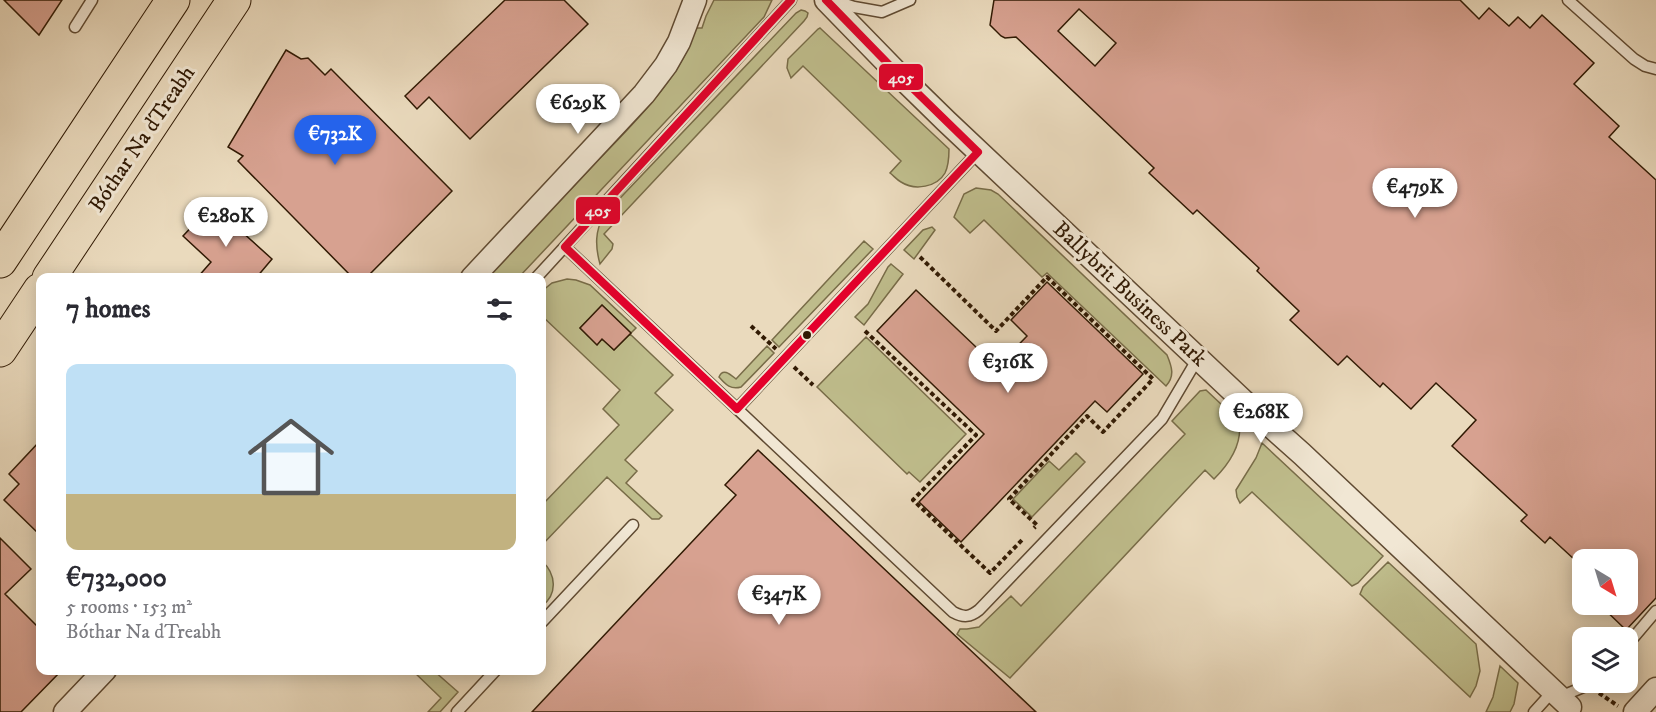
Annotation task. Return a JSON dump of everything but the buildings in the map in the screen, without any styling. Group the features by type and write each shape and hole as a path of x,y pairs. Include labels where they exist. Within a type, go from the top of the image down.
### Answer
{"highway":[{"path":"52,182 150,0"},
{"path":"0,261 174,0"},
{"name":"Bóthar Na dTreabh","path":"52,273 183,77 235,9"},
{"path":"0,350 36,296"}],"street":[{"path":"477,273 644,94 679,42 695,0"},
{"name":"Ballybrit Business Park","path":"826,0 978,152 1561,698"},
{"path":"66,712 100,675"},
{"path":"1635,712 1656,689"}],"lane":[{"path":"75,27 92,0"},
{"path":"542,273 791,0"},
{"path":"833,0 854,7 882,12 910,0"},
{"path":"1568,0 1634,59 1645,66 1656,69"},
{"path":"737,409 978,152"},
{"path":"565,247 953,612 962,617 972,616 994,596 1162,419 1198,358"},
{"path":"546,618 633,525"},
{"path":"1638,632 1656,611"},
{"path":"457,712 491,675"},
{"path":"1534,712 1572,692"}],"path":[{"path":"865,331 976,435 913,500 990,573 1037,525 1009,499 1087,416 1103,432 1154,379 1047,277 996,331 920,258"},
{"path":"751,326 777,350"},
{"path":"794,366 813,385"},
{"path":"1601,693 1626,712"}],"shaded area":[{"path":"714,0 772,0 764,17 523,273 492,273 651,104 678,66 695,28 702,28"},
{"path":"801,10 808,13 804,21 604,234 613,244 612,249 600,264 597,239 604,215"},
{"path":"820,28 949,149 945,173 937,182 919,187 900,181 890,173 901,161 803,66 791,78 787,68 788,59"},
{"path":"976,188 991,190 998,194 1167,355 1172,371 1171,379 1166,386 1047,273 1042,277 984,220 970,233 954,217 964,194"},
{"path":"932,227 935,230 914,259 904,250 923,230"},
{"path":"864,241 873,249 779,347 772,340"},
{"path":"891,264 903,274 864,325 855,317 868,304"},
{"path":"567,279 590,285 636,328 631,333 602,305 580,328 597,345 602,339 614,350 630,334 673,375 655,393 673,410 625,460 637,471 626,483 662,516 659,519 652,519 607,477 546,541 546,501 619,425 603,409 620,390 546,320 546,288 552,283"},
{"path":"866,337 966,434 920,482 909,472 907,474 817,387"},
{"path":"767,346 774,353 741,387 729,386 719,377 725,372 736,379"},
{"path":"1206,390 1239,421 1240,429 1234,453 1214,479 1205,470 1010,678 957,634 960,629 979,627 1011,596 1021,606 1185,434 1172,421 1200,391"},
{"path":"1262,443 1383,556 1358,583 1352,586 1252,492 1240,503 1236,490 1256,458"},
{"path":"1076,453 1085,462 1032,517 1013,499 1049,461 1059,470"},
{"path":"1388,562 1476,644 1480,671 1470,697 1360,594 1363,587"},
{"path":"546,565 553,584 551,596 547,601"},
{"path":"1500,666 1518,683 1514,704 1510,712 1486,712 1493,697"},
{"path":"417,675 439,675 458,692 440,712 428,712 441,698"}],"transit line":[{"name":"405","path":"737,409 565,247 791,0"},
{"name":"405","path":"826,0 978,152"},
{"name":"405","path":"737,409 978,152"}]}
